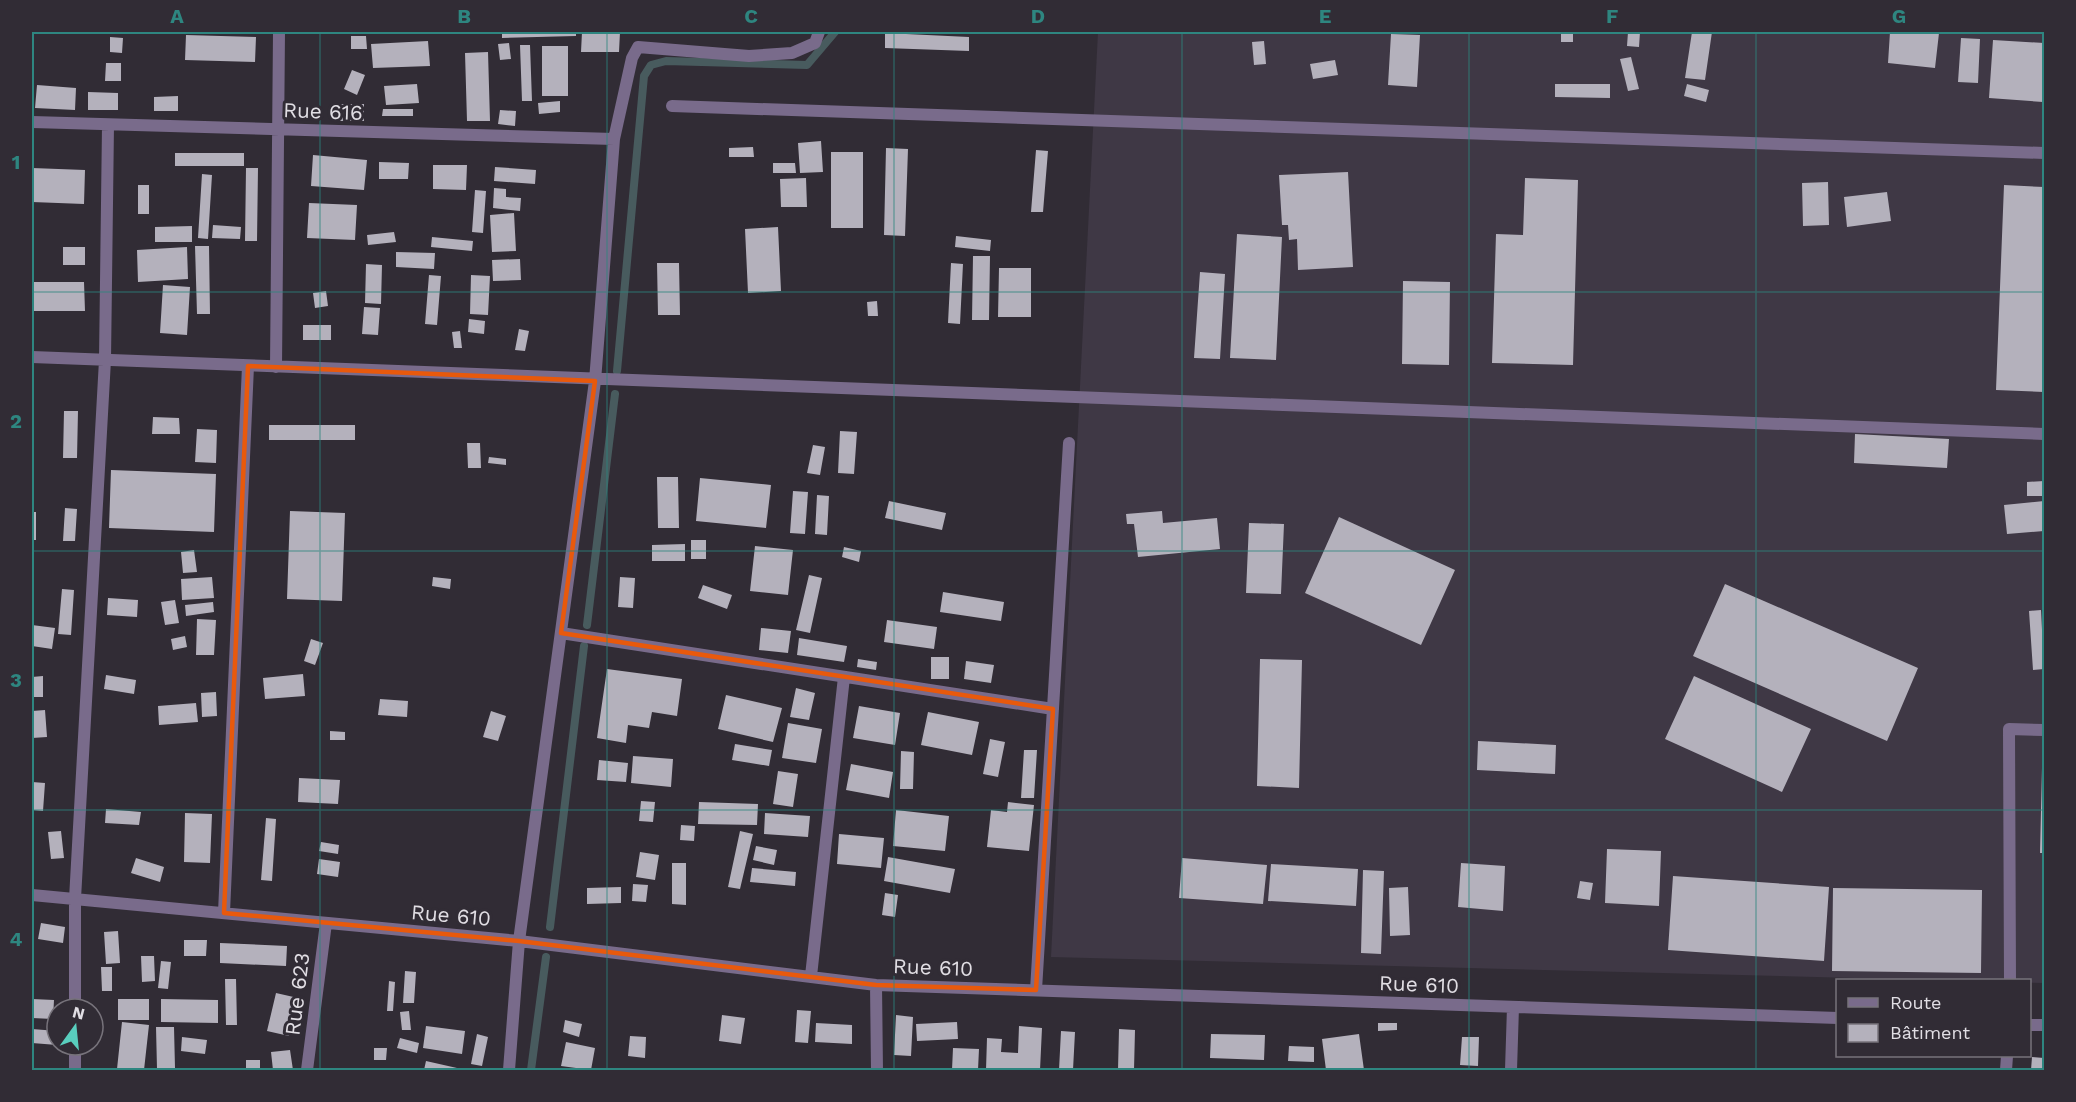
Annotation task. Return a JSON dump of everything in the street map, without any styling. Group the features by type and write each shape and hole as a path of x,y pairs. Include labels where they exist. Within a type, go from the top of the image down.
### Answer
{"street":[{"path":"276,367 279,32"},
{"path":"509,1071 519,941 595,381 614,139 632,58 638,47 749,56 792,53 814,43 819,32"},
{"path":"672,106 2044,153"},
{"name":"Rue 616","path":"32,123 614,139"},
{"path":"75,997 75,899 105,360 108,125"},
{"path":"32,357 595,381 2044,434"},
{"path":"224,913 248,366"},
{"path":"1036,990 1069,443"},
{"path":"561,633 1053,709"},
{"path":"811,976 844,677"},
{"path":"2010,979 2009,729 2044,730"},
{"name":"Rue 610","path":"32,895 519,941 876,985 1836,1018"},
{"name":"Rue 623","path":"307,1071 326,923"},
{"path":"876,985 877,1071"},
{"path":"1511,1071 1513,1007"}],"highlighted area":[{"path":"248,366 595,381 561,633 1053,709 1036,990 876,985 519,941 224,913"}],"shaded area":[{"path":"1098,32 2044,32 2044,983 2031,983 2031,979 1891,979 1051,957"}],"building":[{"path":"502,32 576,32 576,36 502,38"},
{"path":"582,32 620,32 619,52 581,52"},
{"path":"1561,32 1573,32 1573,42 1561,42"},
{"path":"1628,32 1640,32 1639,47 1627,46"},
{"path":"1692,32 1712,32 1705,80 1685,78"},
{"path":"1890,32 1939,33 1935,68 1888,63"},
{"path":"885,33 969,37 969,51 885,48"},
{"path":"1391,34 1420,35 1417,87 1388,85"},
{"path":"186,35 256,37 255,62 185,60"},
{"path":"351,36 366,36 367,49 351,49"},
{"path":"110,37 123,38 122,53 110,52"},
{"path":"1961,38 1980,39 1978,83 1958,82"},
{"path":"1993,40 2044,43 2043,102 1989,98"},
{"path":"428,41 430,66 373,68 371,44"},
{"path":"1264,41 1266,64 1254,65 1252,42"},
{"path":"509,43 511,59 500,60 498,44"},
{"path":"520,45 530,45 532,101 522,101"},
{"path":"542,46 568,46 568,96 542,96"},
{"path":"488,52 490,121 467,121 465,53"},
{"path":"1631,57 1639,89 1628,91 1620,59"},
{"path":"1335,60 1338,75 1313,79 1310,64"},
{"path":"106,63 121,63 121,81 105,81"},
{"path":"352,70 365,75 357,95 344,89"},
{"path":"417,84 419,103 386,105 384,86"},
{"path":"1555,84 1610,84 1610,98 1555,97"},
{"path":"1687,84 1709,90 1706,102 1684,96"},
{"path":"37,85 76,88 75,110 35,108"},
{"path":"88,92 118,93 118,110 88,110"},
{"path":"178,96 178,111 154,111 154,97"},
{"path":"560,101 560,112 539,114 538,103"},
{"path":"339,104 364,104 364,121 340,121"},
{"path":"383,109 413,109 413,116 382,116"},
{"path":"500,110 516,111 515,126 498,124"},
{"path":"821,141 823,172 800,173 798,143"},
{"path":"753,147 754,157 729,157 729,148"},
{"path":"886,148 908,149 905,236 884,235"},
{"path":"1036,150 1048,151 1043,212 1031,212"},
{"path":"831,152 863,152 863,228 831,228"},
{"path":"175,153 244,153 244,166 175,166"},
{"path":"313,155 367,160 364,190 311,186"},
{"path":"379,162 409,163 408,179 379,179"},
{"path":"773,163 795,163 796,173 773,173"},
{"path":"433,165 467,165 466,190 433,189"},
{"path":"495,167 536,170 535,184 494,181"},
{"path":"32,168 85,170 84,204 32,202"},
{"path":"246,168 258,168 257,241 245,241"},
{"path":"1348,172 1353,267 1298,270 1297,239 1289,240 1288,225 1282,225 1279,175"},
{"path":"202,174 212,175 208,239 198,238"},
{"path":"806,178 807,207 781,207 780,179"},
{"path":"1525,178 1578,180 1573,365 1492,363 1496,234 1523,235"},
{"path":"1828,182 1829,225 1803,226 1802,183"},
{"path":"138,185 149,185 149,214 138,214"},
{"path":"2004,185 2044,187 2044,392 1996,390"},
{"path":"494,188 506,189 506,197 521,198 520,211 493,208"},
{"path":"475,190 486,191 483,233 472,232"},
{"path":"1887,192 1891,221 1847,227 1844,197"},
{"path":"309,203 357,205 355,240 307,238"},
{"path":"514,213 516,251 492,252 490,215"},
{"path":"213,225 241,227 240,239 212,238"},
{"path":"192,226 192,242 155,242 155,227"},
{"path":"778,227 781,291 748,293 745,229"},
{"path":"394,232 396,242 368,245 367,235"},
{"path":"1237,234 1282,237 1276,360 1230,358"},
{"path":"956,236 991,240 990,251 955,247"},
{"path":"432,237 473,241 472,251 431,247"},
{"path":"195,246 209,246 210,314 197,314"},
{"path":"63,247 85,247 85,265 63,265"},
{"path":"187,247 188,279 138,282 137,250"},
{"path":"396,252 435,253 434,269 396,267"},
{"path":"973,256 990,256 989,320 972,320"},
{"path":"520,259 521,280 493,281 492,260"},
{"path":"657,263 679,263 680,315 658,315"},
{"path":"951,263 963,264 960,324 948,323"},
{"path":"366,264 382,265 381,304 365,303"},
{"path":"999,268 1031,268 1031,317 998,317"},
{"path":"1200,272 1225,274 1220,359 1194,358"},
{"path":"429,275 441,276 437,325 425,324"},
{"path":"471,275 490,276 488,315 470,314"},
{"path":"1403,281 1450,282 1449,365 1402,364"},
{"path":"32,282 84,282 85,311 32,311"},
{"path":"163,285 190,287 187,335 160,333"},
{"path":"326,291 328,306 315,308 313,293"},
{"path":"877,301 878,316 868,316 867,302"},
{"path":"364,307 380,308 378,335 362,334"},
{"path":"469,319 485,321 484,334 468,332"},
{"path":"303,325 331,325 331,340 303,340"},
{"path":"519,329 529,331 525,351 515,350"},
{"path":"460,331 462,348 454,348 452,332"},
{"path":"64,411 78,411 77,458 63,458"},
{"path":"153,417 179,418 180,434 152,434"},
{"path":"269,425 355,425 355,440 269,440"},
{"path":"197,429 217,430 216,463 195,462"},
{"path":"840,431 857,432 854,474 838,473"},
{"path":"1855,434 1949,439 1947,468 1854,463"},
{"path":"467,443 480,443 481,468 468,468"},
{"path":"813,445 825,447 820,475 807,473"},
{"path":"489,457 506,459 506,465 488,463"},
{"path":"111,470 216,474 214,532 109,528"},
{"path":"657,477 678,477 679,528 658,528"},
{"path":"700,478 771,485 766,528 696,521"},
{"path":"2044,481 2044,496 2027,496 2027,482"},
{"path":"793,491 808,492 805,534 790,533"},
{"path":"817,495 829,496 827,535 815,534"},
{"path":"889,501 946,513 942,530 885,518"},
{"path":"2044,501 2044,531 2007,534 2004,505"},
{"path":"65,508 77,509 75,541 63,541"},
{"path":"290,511 345,513 342,601 287,599"},
{"path":"1162,511 1163,523 1217,518 1220,549 1138,557 1134,524 1127,524 1126,514"},
{"path":"32,512 36,512 36,540 32,540"},
{"path":"1339,517 1455,570 1421,645 1305,593"},
{"path":"1249,523 1284,524 1281,594 1246,593"},
{"path":"691,540 706,540 706,559 691,559"},
{"path":"685,544 685,561 652,561 652,545"},
{"path":"755,546 793,550 788,595 750,591"},
{"path":"844,547 861,551 859,562 842,557"},
{"path":"194,550 197,572 183,573 181,552"},
{"path":"809,575 822,578 810,633 796,630"},
{"path":"212,577 214,598 182,600 181,579"},
{"path":"433,577 451,579 450,589 432,586"},
{"path":"620,577 635,578 633,608 618,607"},
{"path":"1725,584 1918,668 1887,741 1693,656"},
{"path":"703,585 732,595 727,609 698,598"},
{"path":"62,589 74,590 71,635 58,634"},
{"path":"943,592 1004,602 1001,621 940,612"},
{"path":"108,598 138,600 137,617 107,615"},
{"path":"175,600 179,623 165,625 161,602"},
{"path":"213,602 214,612 186,616 185,605"},
{"path":"2041,610 2044,669 2033,670 2029,611"},
{"path":"197,619 216,620 214,655 196,655"},
{"path":"887,620 937,627 934,649 884,642"},
{"path":"32,625 55,628 52,649 32,646"},
{"path":"761,628 791,631 788,653 759,650"},
{"path":"185,636 187,647 173,650 171,639"},
{"path":"799,638 847,646 844,662 797,655"},
{"path":"311,639 323,643 315,665 304,661"},
{"path":"931,657 949,657 949,679 931,679"},
{"path":"858,659 877,662 876,670 857,667"},
{"path":"1260,659 1302,660 1299,788 1257,786"},
{"path":"966,661 994,665 991,683 964,679"},
{"path":"607,669 682,679 677,716 652,712 649,728 628,725 626,743 597,738"},
{"path":"303,674 305,696 265,699 263,678"},
{"path":"106,675 136,680 134,694 104,689"},
{"path":"43,676 43,697 32,697 32,677"},
{"path":"1694,676 1811,729 1782,792 1665,739"},
{"path":"796,688 815,693 809,720 790,717"},
{"path":"216,692 217,716 202,717 201,693"},
{"path":"726,695 782,708 773,742 718,729"},
{"path":"380,699 408,701 407,717 378,715"},
{"path":"196,703 198,722 159,725 158,706"},
{"path":"859,706 900,713 895,745 853,738"},
{"path":"45,710 47,737 32,738 32,711"},
{"path":"491,711 506,716 498,741 483,737"},
{"path":"928,712 979,722 972,755 921,745"},
{"path":"788,723 822,729 816,763 782,758"},
{"path":"330,731 345,732 345,740 330,740"},
{"path":"990,739 1005,742 998,777 983,774"},
{"path":"1478,741 1556,745 1555,774 1477,770"},
{"path":"735,744 772,750 769,766 732,760"},
{"path":"1024,750 1037,750 1034,798 1021,798"},
{"path":"901,751 914,752 913,789 900,789"},
{"path":"633,756 673,759 671,787 631,783"},
{"path":"599,760 628,763 626,782 597,780"},
{"path":"851,764 893,772 889,798 846,790"},
{"path":"2042,768 2044,768 2044,853 2040,853"},
{"path":"778,771 798,774 793,807 773,804"},
{"path":"299,778 340,780 338,804 298,802"},
{"path":"32,782 45,783 43,811 32,810"},
{"path":"641,801 655,802 653,822 639,821"},
{"path":"699,802 758,804 757,825 698,824"},
{"path":"1008,802 1034,805 1029,851 987,847 991,810 1007,812"},
{"path":"106,809 141,812 139,825 105,823"},
{"path":"896,810 949,816 945,851 893,846"},
{"path":"185,813 212,814 210,863 184,862"},
{"path":"765,813 810,816 808,837 764,834"},
{"path":"266,818 276,819 272,881 261,880"},
{"path":"681,825 695,826 694,841 680,840"},
{"path":"61,831 64,858 51,859 48,832"},
{"path":"740,831 753,834 740,889 728,887"},
{"path":"839,834 884,838 881,868 837,864"},
{"path":"321,842 339,845 338,854 319,851"},
{"path":"756,846 777,850 774,865 753,860"},
{"path":"1607,849 1661,851 1659,906 1605,903"},
{"path":"640,852 659,855 655,880 636,877"},
{"path":"888,857 955,869 950,893 884,881"},
{"path":"136,858 164,867 160,882 131,873"},
{"path":"1182,858 1267,865 1263,904 1179,898"},
{"path":"319,859 340,862 338,877 317,874"},
{"path":"672,863 686,863 686,905 672,904"},
{"path":"1461,863 1505,866 1503,911 1458,907"},
{"path":"1271,864 1358,869 1356,906 1268,901"},
{"path":"752,868 796,872 795,886 750,882"},
{"path":"1363,870 1384,871 1381,954 1361,953"},
{"path":"1673,876 1829,887 1824,961 1668,950"},
{"path":"1580,881 1593,883 1590,900 1577,898"},
{"path":"633,884 648,885 646,902 632,901"},
{"path":"621,887 621,903 587,904 587,888"},
{"path":"1408,887 1410,935 1390,936 1389,888"},
{"path":"1833,888 1982,890 1981,973 1832,971"},
{"path":"885,893 898,895 895,917 882,915"},
{"path":"41,923 65,927 63,943 38,939"},
{"path":"118,931 120,963 106,964 104,932"},
{"path":"184,940 207,940 206,956 184,956"},
{"path":"220,943 287,946 286,966 220,963"},
{"path":"141,956 154,956 155,981 142,982"},
{"path":"161,961 171,962 168,989 158,988"},
{"path":"101,967 112,967 112,991 102,991"},
{"path":"405,971 416,972 414,1003 403,1003"},
{"path":"225,979 236,979 237,1025 226,1025"},
{"path":"389,981 395,982 393,1011 387,1011"},
{"path":"276,993 298,998 289,1036 267,1031"},
{"path":"32,999 45,1000 45,1019 32,1018"},
{"path":"118,999 149,999 149,1020 118,1020"},
{"path":"161,999 218,1000 218,1023 161,1022"},
{"path":"797,1010 811,1011 808,1043 795,1042"},
{"path":"409,1011 411,1030 402,1030 400,1012"},
{"path":"722,1015 745,1018 741,1044 719,1041"},
{"path":"896,1015 913,1017 911,1056 894,1055"},
{"path":"565,1020 582,1024 579,1037 563,1032"},
{"path":"122,1022 149,1025 144,1070 117,1069"},
{"path":"957,1022 958,1039 917,1041 916,1024"},
{"path":"816,1023 852,1025 852,1044 815,1042"},
{"path":"1378,1023 1397,1023 1397,1030 1378,1031"},
{"path":"426,1026 465,1031 462,1054 423,1048"},
{"path":"1019,1026 1042,1028 1040,1070 986,1070 987,1038 1002,1039 1001,1052 1018,1053"},
{"path":"156,1027 174,1027 175,1068 157,1069"},
{"path":"32,1029 45,1030 45,1044 32,1043"},
{"path":"1119,1029 1135,1030 1134,1070 1118,1070"},
{"path":"1061,1031 1075,1032 1073,1070 1059,1070"},
{"path":"477,1034 488,1037 482,1066 471,1064"},
{"path":"1211,1034 1265,1035 1264,1060 1210,1058"},
{"path":"1359,1034 1364,1070 1326,1070 1322,1039"},
{"path":"630,1036 646,1037 645,1058 628,1056"},
{"path":"182,1037 207,1040 205,1054 181,1051"},
{"path":"1462,1037 1479,1037 1478,1066 1460,1065"},
{"path":"400,1038 419,1043 417,1053 397,1048"},
{"path":"566,1042 595,1048 591,1070 561,1066"},
{"path":"1289,1046 1314,1047 1314,1062 1288,1061"},
{"path":"374,1048 387,1048 386,1060 374,1060"},
{"path":"953,1048 979,1049 978,1070 952,1070"},
{"path":"290,1050 293,1070 273,1070 271,1052"},
{"path":"2032,1057 2044,1058 2044,1070 2031,1070"},
{"path":"246,1060 260,1060 260,1070 246,1070"},
{"path":"426,1061 457,1068 456,1070 424,1070"}],"waterway":[{"path":"617,371 644,76 651,65 666,61 807,65 835,32"},
{"path":"587,625 615,394"},
{"path":"550,927 584,646"},
{"path":"531,1070 546,957"}]}
